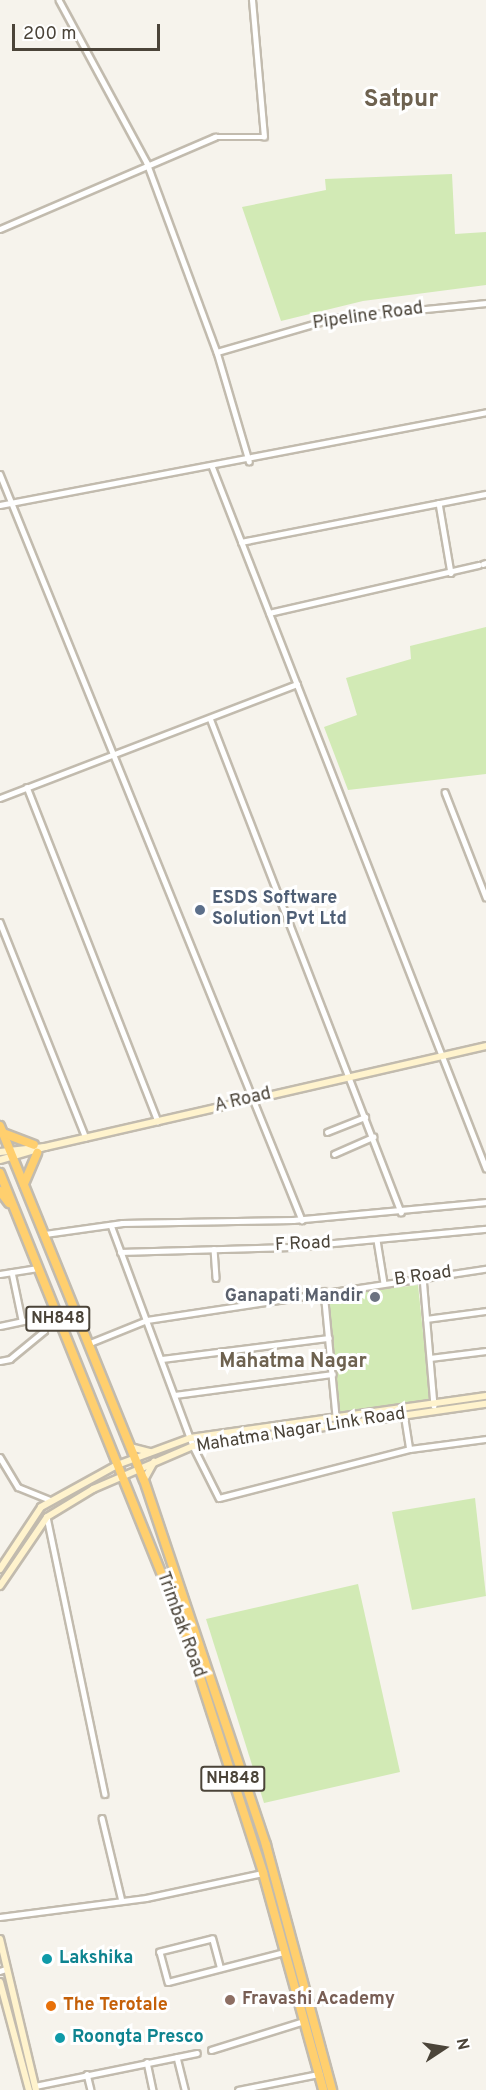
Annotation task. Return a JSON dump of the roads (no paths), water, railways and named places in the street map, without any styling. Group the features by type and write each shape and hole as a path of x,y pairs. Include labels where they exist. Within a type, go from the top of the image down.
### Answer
{"highway":[{"path":"1,1130 35,1149 24,1184"},
{"name":"Trimbak Road","path":"1,1130 90,1343 144,1480 260,1813 323,2048 332,2090"},
{"name":"Trimbak Road","path":"0,1173 187,1636 263,1873 323,2090"},
{"path":"0,1191 16,1211"}],"main road":[{"name":"A Road","path":"35,1149 486,1046"},
{"path":"0,1160 35,1149"},
{"path":"0,1152 12,1155"},
{"name":"Mahatma Nagar Link Road","path":"47,1517 138,1468 193,1446 404,1415 486,1396"},
{"name":"Mahatma Nagar Link Road","path":"0,1569 25,1525 51,1500 117,1466 190,1438 403,1407 486,1404"},
{"path":"130,1447 154,1452"},
{"path":"107,1471 113,1454"},
{"path":"144,1480 155,1462"},
{"path":"111,1482 127,1487"},
{"path":"0,1586 47,1517"},
{"path":"0,1939 3,1970 36,2088"},
{"path":"0,1982 28,2090"}],"street":[{"path":"59,0 148,167 217,352 249,461"},
{"path":"0,229 215,137 264,137 252,0"},
{"name":"Pipeline Road","path":"217,352 334,318 486,303"},
{"path":"0,505 11,501 249,461 486,412"},
{"path":"212,466 486,1168"},
{"path":"0,474 118,754 302,1220"},
{"path":"241,542 486,494"},
{"path":"439,503 452,573"},
{"path":"269,612 452,573 483,564"},
{"path":"0,798 297,684"},
{"path":"210,718 401,1212"},
{"path":"27,787 158,1121"},
{"path":"445,792 486,897"},
{"path":"0,922 86,1138"},
{"path":"327,1132 365,1117"},
{"path":"334,1154 373,1137"},
{"path":"45,1234 111,1225 302,1220 486,1202"},
{"path":"111,1225 193,1446 219,1498 410,1449 486,1439"},
{"name":"F Road","path":"120,1252 377,1240 486,1230"},
{"path":"377,1240 384,1283"},
{"path":"214,1249 216,1278"},
{"path":"0,1274 38,1268"},
{"name":"B Road","path":"90,1343 147,1320 324,1291 486,1269"},
{"path":"12,1272 22,1320"},
{"path":"423,1277 435,1407"},
{"path":"324,1291 336,1416"},
{"path":"426,1319 486,1311"},
{"path":"43,1320 56,1314"},
{"path":"0,1326 38,1315 43,1320 44,1331 10,1359 0,1361"},
{"path":"162,1359 329,1338"},
{"path":"430,1358 486,1351"},
{"path":"175,1395 333,1374"},
{"path":"403,1407 410,1449"},
{"path":"0,1457 18,1487 51,1500"},
{"path":"47,1517 105,1794"},
{"path":"102,1818 122,1901"},
{"path":"0,1917 122,1901 263,1873"},
{"path":"220,1968 212,1938 160,1952 168,1982 284,1952"},
{"path":"211,2050 304,2021"},
{"path":"36,2088 87,2074 197,2053"},
{"path":"177,2057 185,2090"},
{"path":"147,2062 153,2090"},
{"path":"87,2074 91,2090"},
{"path":"238,2090 319,2074"}],"place":[{"name":"ESDS Software Solution Pvt Ltd","path":"200,910"},
{"name":"Ganapati Mandir","path":"375,1297"},
{"name":"Lakshika","path":"47,1959"},
{"name":"Fravashi Academy","path":"230,2000"},
{"name":"The Terotale","path":"51,2006"},
{"name":"Roongta Presco","path":"60,2038"}],"district":[{"name":"Satpur","path":"401,101"},
{"name":"Mahatma Nagar","path":"293,1362"}]}
